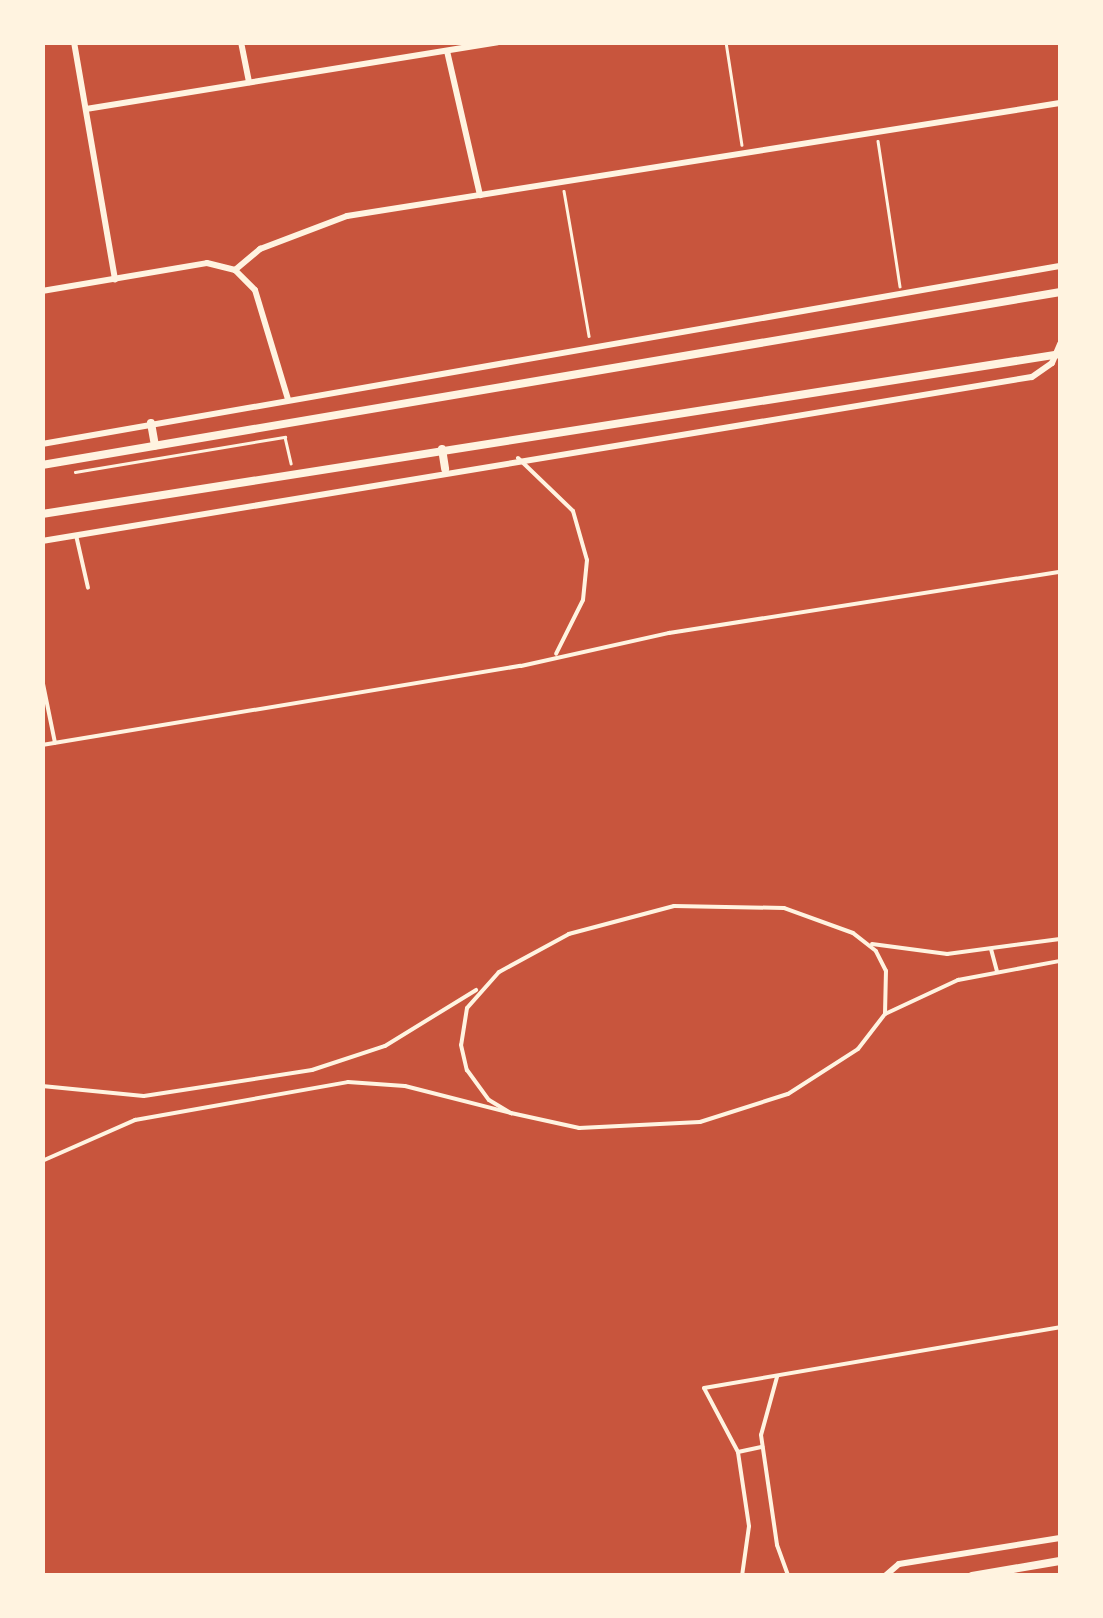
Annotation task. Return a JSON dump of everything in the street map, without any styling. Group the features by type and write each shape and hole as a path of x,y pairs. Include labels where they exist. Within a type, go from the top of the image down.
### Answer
{"street":[{"path":"74,42 115,279"},
{"path":"241,42 249,82"},
{"path":"86,109 498,42"},
{"path":"447,51 480,195"},
{"path":"235,270 260,249 347,216 398,203 563,185 1060,102"},
{"path":"42,291 207,263 235,270 255,290 288,399"},
{"path":"42,444 1060,266"},
{"path":"42,465 1058,295"},
{"path":"42,541 518,458 1032,377 1052,363 1060,344"},
{"path":"42,514 1057,353"},
{"path":"150,423 155,446"},
{"path":"442,450 446,470"},
{"path":"885,1576 899,1564 1060,1538"},
{"path":"972,1576 1060,1561"}],"lane":[{"path":"518,458 573,511 588,560 584,600 556,654"},
{"path":"76,536 88,588"},
{"path":"42,745 520,666 556,654 1060,572"},
{"path":"42,679 55,743"},
{"path":"42,1086 144,1096 312,1070 385,1046 569,934 674,906 784,908 837,924 868,943 927,954 1060,939"},
{"path":"42,1160 135,1120 329,1084 405,1086 510,1113 627,1130 724,1116 825,1074 874,1035 885,1014 886,970 868,943"},
{"path":"991,949 997,971"},
{"path":"885,1014 939,987 997,971 1060,961"},
{"path":"480,987 463,1020 463,1058 480,1091 510,1113"},
{"path":"742,1576 749,1526 738,1452 704,1388 1060,1327"},
{"path":"777,1376 763,1410 762,1448 777,1545 788,1576"},
{"path":"738,1452 762,1448"}],"path":[{"path":"726,42 744,156"},
{"path":"877,134 901,294"},
{"path":"563,185 591,349"},
{"path":"74,460 76,475 284,437 293,474"}]}
